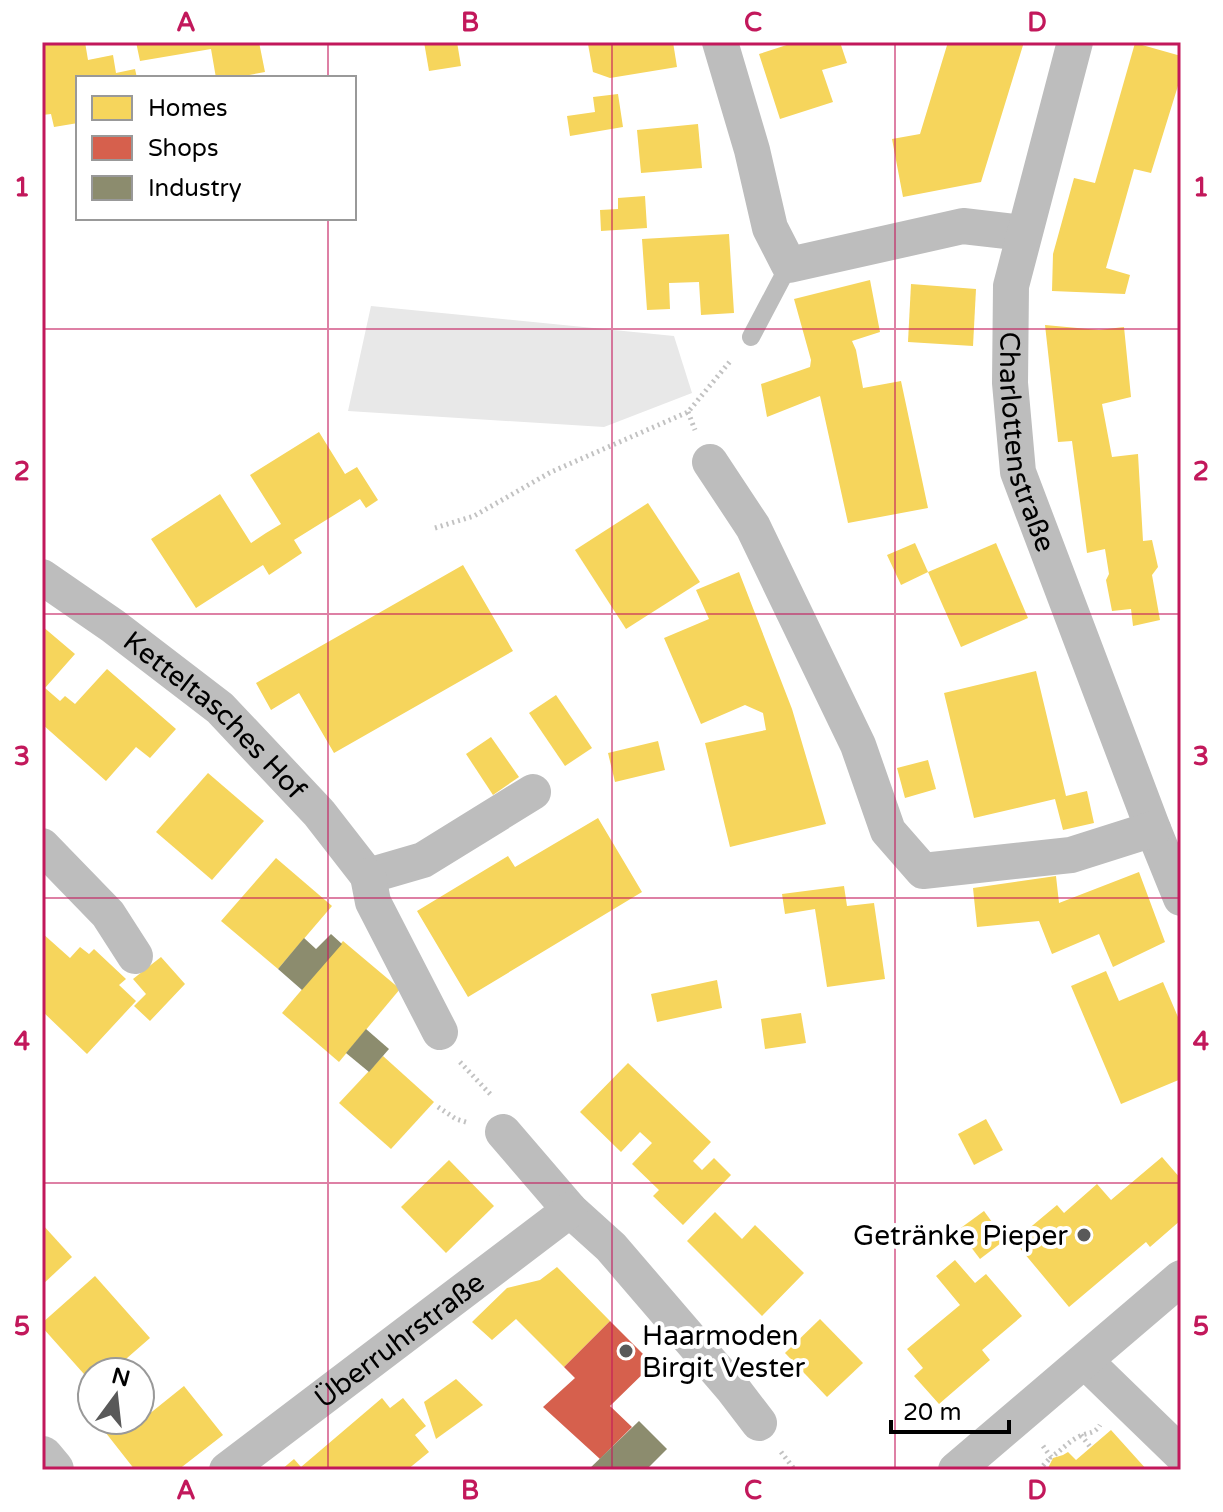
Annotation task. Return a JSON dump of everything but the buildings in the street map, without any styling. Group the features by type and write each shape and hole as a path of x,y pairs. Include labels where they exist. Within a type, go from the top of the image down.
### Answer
{"main road":[{"path":"42,1458 52,1470"}],"street":[{"path":"720,42 752,150 770,228 789,265 963,226 1024,233"},
{"name":"Charlottenstraße","path":"1075,42 1011,286 1010,383 1018,472 1181,898"},
{"path":"710,462 753,527 858,745 888,831 923,871 1071,855 1153,829"},
{"name":"Ketteltasches Hof","path":"42,577 113,626 220,708 319,813 368,876 373,902 440,1032"},
{"path":"368,876 423,860 533,792"},
{"path":"42,846 108,914 135,956"},
{"path":"503,1132 570,1210 611,1247 759,1423"},
{"name":"Überruhrstraße","path":"227,1470 570,1210"},
{"path":"956,1470 1181,1278"},
{"path":"1085,1361 1181,1454"}],"lane":[{"path":"751,337 789,265"}],"path":[{"path":"435,528 474,516 551,472 688,412 751,337"},
{"path":"440,1032 452,1053 501,1106 503,1132"},
{"path":"1039,1470 1081,1435 1093,1433 1101,1421"},
{"path":"1081,1435 1091,1448"},
{"path":"1042,1446 1051,1457"}],"shaded area":[{"path":"371,306 674,336 692,393 604,427 348,411"}],"place":[{"name":"Getränke Pieper","path":"1084,1235"},
{"name":"Haarmoden Birgit Vester","path":"626,1351"}]}
